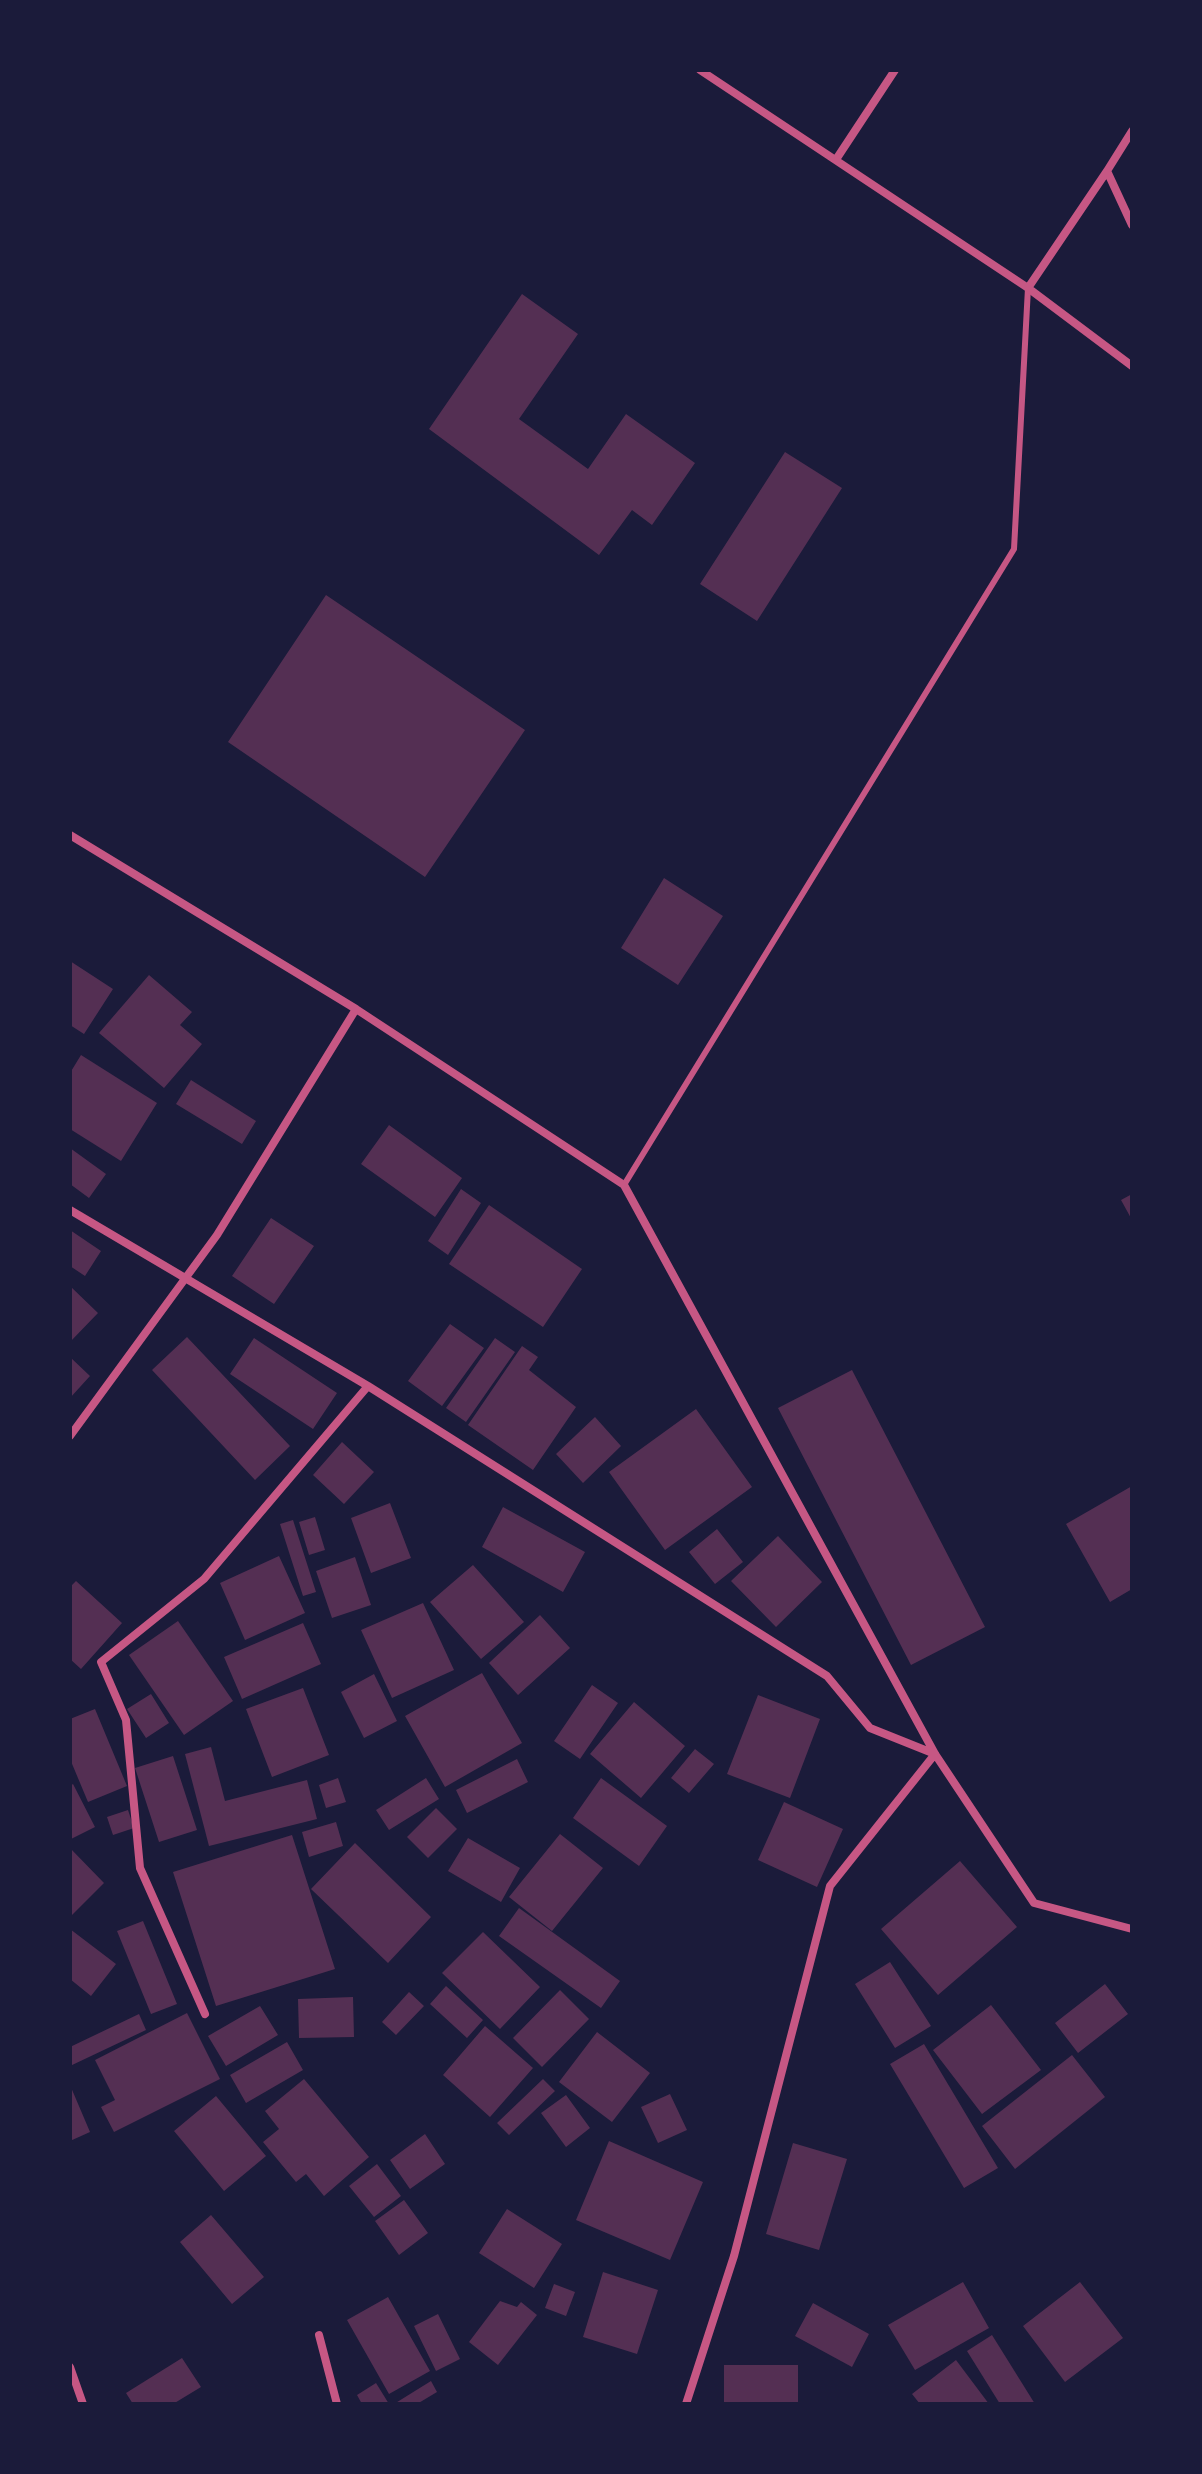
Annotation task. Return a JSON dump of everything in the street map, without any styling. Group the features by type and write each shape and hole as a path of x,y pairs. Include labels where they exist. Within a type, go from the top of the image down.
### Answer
{"street":[{"path":"700,70 837,158 1028,288 1132,366"},
{"path":"837,158 895,70"},
{"path":"1028,288 1132,131"},
{"path":"1107,171 1132,225"},
{"path":"70,835 356,1009 624,1185 935,1754 1034,1903 1132,1929"},
{"path":"70,1436 217,1235 356,1009"},
{"path":"70,1210 368,1386 827,1676 870,1728 935,1754"},
{"path":"205,2014 140,1868 126,1720 101,1662 204,1579 368,1386"},
{"path":"686,2404 734,2256 830,1886 935,1754"},
{"path":"319,2335 337,2404"},
{"path":"70,2367 83,2404"}],"lane":[{"path":"624,1185 1014,549 1028,288"}],"building":[{"path":"522,294 578,334 519,419 588,469 626,414 695,463 652,525 632,510 599,555 429,429"},
{"path":"785,452 842,488 757,621 700,584"},
{"path":"326,595 525,730 425,877 228,742"},
{"path":"664,878 723,916 678,985 621,948"},
{"path":"70,961 113,989 84,1034 70,1025"},
{"path":"149,975 192,1012 180,1025 202,1044 164,1088 99,1033"},
{"path":"81,1055 157,1103 121,1161 70,1129 70,1073"},
{"path":"191,1080 256,1121 242,1144 176,1104"},
{"path":"389,1125 462,1178 435,1217 361,1164"},
{"path":"70,1148 106,1174 89,1198 70,1184"},
{"path":"461,1189 481,1203 448,1255 428,1241"},
{"path":"1132,1194 1132,1220 1121,1200"},
{"path":"489,1205 582,1269 543,1327 449,1264"},
{"path":"271,1218 314,1246 274,1304 232,1276"},
{"path":"70,1230 101,1251 85,1276 70,1266"},
{"path":"70,1286 98,1313 70,1342"},
{"path":"450,1324 484,1348 442,1406 408,1381"},
{"path":"187,1337 290,1446 255,1480 152,1370"},
{"path":"254,1338 337,1393 313,1429 230,1374"},
{"path":"495,1338 515,1352 466,1422 446,1408"},
{"path":"522,1346 538,1357 529,1370 576,1407 533,1470 468,1425"},
{"path":"70,1357 90,1376 70,1398"},
{"path":"852,1370 985,1627 911,1665 778,1408"},
{"path":"696,1409 752,1487 665,1550 609,1472"},
{"path":"595,1417 621,1446 583,1483 556,1454"},
{"path":"342,1442 374,1472 344,1504 313,1475"},
{"path":"1132,1486 1132,1589 1110,1602 1066,1524"},
{"path":"390,1503 411,1558 371,1573 351,1518"},
{"path":"503,1507 585,1552 563,1592 482,1547"},
{"path":"315,1517 325,1550 309,1555 299,1522"},
{"path":"293,1520 316,1592 303,1596 280,1524"},
{"path":"717,1529 743,1562 715,1584 689,1552"},
{"path":"778,1536 822,1582 776,1627 731,1581"},
{"path":"279,1556 305,1613 245,1640 220,1583"},
{"path":"355,1557 371,1605 332,1618 316,1571"},
{"path":"473,1565 524,1622 481,1659 430,1602"},
{"path":"76,1581 122,1623 81,1669 70,1659 70,1587"},
{"path":"423,1603 454,1670 392,1698 361,1630"},
{"path":"540,1615 570,1648 518,1695 489,1663"},
{"path":"178,1621 233,1701 184,1735 129,1655"},
{"path":"303,1623 321,1664 242,1699 224,1657"},
{"path":"482,1673 522,1743 445,1787 405,1716"},
{"path":"374,1674 397,1721 364,1738 341,1692"},
{"path":"592,1685 618,1703 580,1759 554,1741"},
{"path":"303,1688 329,1755 272,1777 246,1709"},
{"path":"151,1694 169,1723 146,1738 127,1709"},
{"path":"758,1695 820,1719 790,1798 727,1774"},
{"path":"634,1702 685,1746 641,1798 590,1754"},
{"path":"95,1709 127,1786 88,1802 70,1759 70,1719"},
{"path":"211,1747 225,1801 307,1780 317,1819 209,1846 185,1754"},
{"path":"695,1749 714,1764 689,1793 671,1778"},
{"path":"173,1756 197,1830 159,1842 135,1768"},
{"path":"517,1759 528,1782 467,1813 456,1790"},
{"path":"338,1778 346,1802 326,1808 319,1785"},
{"path":"426,1778 439,1799 389,1830 376,1810"},
{"path":"601,1778 667,1826 639,1866 573,1818"},
{"path":"73,1784 95,1827 71,1839 70,1786"},
{"path":"784,1802 843,1829 817,1887 758,1860"},
{"path":"436,1808 457,1829 428,1858 407,1837"},
{"path":"128,1810 134,1828 113,1835 107,1817"},
{"path":"336,1822 343,1846 309,1857 302,1832"},
{"path":"560,1834 603,1868 552,1931 509,1897"},
{"path":"292,1835 335,1969 216,2006 173,1872"},
{"path":"468,1838 520,1868 501,1902 448,1871"},
{"path":"355,1843 431,1917 388,1963 311,1889"},
{"path":"70,1848 104,1883 70,1917"},
{"path":"960,1861 1017,1927 938,1995 881,1929"},
{"path":"519,1908 620,1981 601,2008 499,1936"},
{"path":"143,1921 177,2004 151,2014 117,1931"},
{"path":"70,1929 116,1964 91,1996 70,1979"},
{"path":"483,1932 540,1987 500,2029 442,1973"},
{"path":"890,1962 931,2026 895,2048 855,1984"},
{"path":"1105,1984 1128,2014 1078,2053 1055,2023"},
{"path":"446,1986 483,2020 467,2038 430,2004"},
{"path":"560,1990 589,2019 542,2067 513,2038"},
{"path":"409,1992 424,2006 396,2035 382,2022"},
{"path":"353,1997 354,2037 299,2038 298,1999"},
{"path":"991,2005 1041,2070 982,2114 933,2050"},
{"path":"260,2006 278,2035 226,2066 208,2036"},
{"path":"187,2013 220,2079 114,2132 101,2107 115,2100 95,2060"},
{"path":"139,2014 146,2030 70,2066 70,2047"},
{"path":"485,2026 533,2068 490,2117 443,2075"},
{"path":"597,2032 650,2073 612,2122 559,2082"},
{"path":"287,2042 303,2070 246,2103 230,2075"},
{"path":"924,2044 998,2168 964,2188 890,2064"},
{"path":"1072,2055 1105,2097 1015,2169 982,2126"},
{"path":"304,2079 369,2157 324,2196 306,2174 296,2182 263,2142 279,2129 265,2111"},
{"path":"543,2079 555,2091 509,2135 497,2123"},
{"path":"70,2085 90,2132 70,2141"},
{"path":"670,2094 687,2130 658,2143 641,2107"},
{"path":"566,2095 590,2128 566,2147 541,2113"},
{"path":"216,2096 266,2156 224,2191 174,2131"},
{"path":"425,2134 445,2164 410,2189 390,2160"},
{"path":"609,2141 703,2182 670,2260 576,2220"},
{"path":"793,2143 847,2159 819,2250 766,2234"},
{"path":"377,2164 401,2196 374,2217 349,2186"},
{"path":"404,2200 428,2233 399,2255 375,2221"},
{"path":"507,2209 562,2244 534,2288 479,2253"},
{"path":"211,2215 264,2277 232,2304 180,2242"},
{"path":"603,2272 658,2290 637,2354 583,2337"},
{"path":"963,2282 989,2328 915,2370 888,2325"},
{"path":"1080,2282 1123,2338 1065,2382 1023,2326"},
{"path":"554,2284 575,2292 566,2316 545,2308"},
{"path":"388,2297 430,2371 389,2394 347,2320"},
{"path":"500,2301 517,2307 521,2302 537,2315 498,2365 469,2342"},
{"path":"813,2303 869,2334 852,2367 795,2336"},
{"path":"438,2314 460,2359 436,2371 414,2326"},
{"path":"992,2335 1035,2404 1000,2404 967,2351"},
{"path":"182,2358 201,2387 173,2404 133,2404 126,2393"},
{"path":"956,2360 989,2404 920,2404 912,2394"},
{"path":"724,2365 798,2365 798,2404 724,2404"},
{"path":"431,2381 437,2392 417,2404 394,2404"},
{"path":"376,2383 389,2404 362,2404 357,2395"}]}
